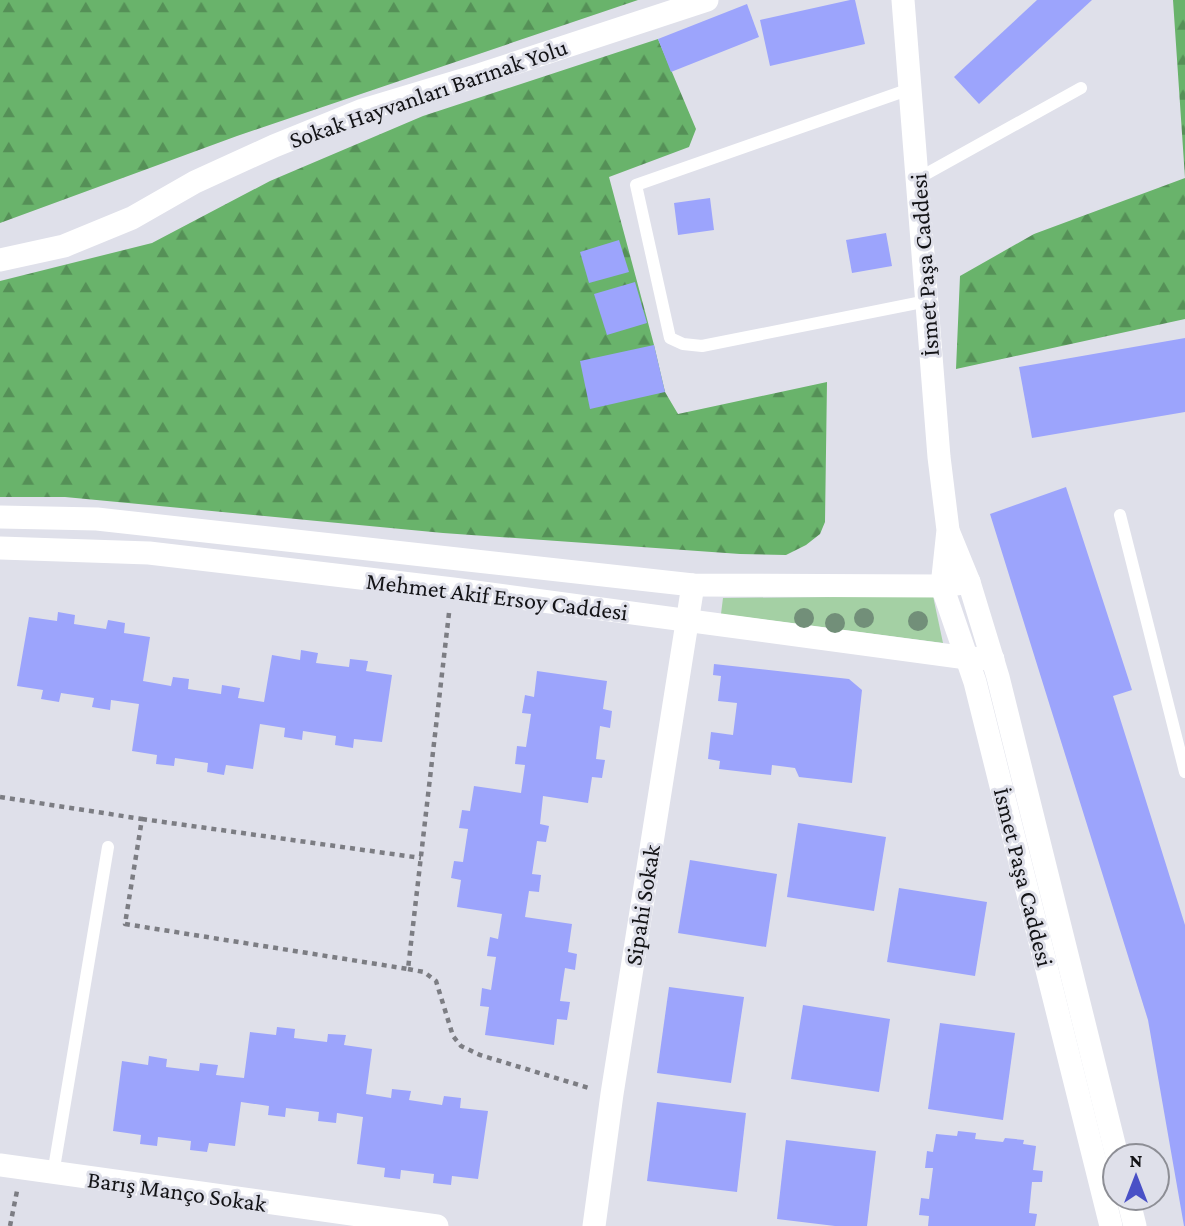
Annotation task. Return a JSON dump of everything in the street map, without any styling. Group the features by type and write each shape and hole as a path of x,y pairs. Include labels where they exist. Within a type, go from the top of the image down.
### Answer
{"street":[{"name":"Sokak Hayvanları Barınak Yolu","path":"0,260 64,246 120,223 206,176 363,110 707,0"},
{"name":"İsmet Paşa Caddesi","path":"903,0 939,457 948,530 942,586 975,682 1111,1226"},
{"name":"Mehmet Akif Ersoy Caddesi","path":"0,517 97,519 693,585 942,586 969,582"},
{"name":"İsmet Paşa Caddesi","path":"948,530 969,582 993,659 1114,1142"},
{"name":"Mehmet Akif Ersoy Caddesi","path":"5,553 149,553 453,589 967,658 993,659"},
{"name":"Sipahi Sokak","path":"594,1226 612,1094 693,585"},
{"name":"Barış Manço Sokak","path":"10,1167 388,1223 437,1226"}],"lane":[{"path":"917,179 1081,88"},
{"path":"910,89 636,185 670,338 682,344 702,346 927,301"},
{"path":"1121,515 1185,772"},
{"path":"52,1174 108,846"}],"path":[{"path":"408,969 453,589"},
{"path":"0,797 421,858"},
{"path":"142,819 125,925 424,972 436,981 453,1036 461,1046 480,1055 612,1094"},
{"path":"10,1167 10,1226"}],"green space":[{"path":"0,0 638,0 237,136 0,223"},
{"path":"1173,0 1185,0 1185,178"},
{"path":"658,39 696,129 689,147 609,177 665,392 678,414 827,382 825,522 820,534 806,545 786,555 740,554 443,533 65,497 0,497 0,281 152,243 270,181 423,116"},
{"path":"1185,178 1185,319 956,369 960,276 1034,234"},
{"path":"933,596 943,643 721,614 723,598"}],"building":[{"path":"855,0 865,44 770,66 760,20"},
{"path":"1037,0 1092,0 979,104 954,77"},
{"path":"747,4 759,37 671,72 658,39"},
{"path":"710,198 714,230 678,235 674,203"},
{"path":"886,233 892,266 852,273 846,240"},
{"path":"619,240 629,272 589,283 580,252"},
{"path":"635,282 647,323 607,335 594,294"},
{"path":"1185,338 1185,412 1032,438 1019,367"},
{"path":"654,345 665,392 590,409 580,361"},
{"path":"1066,487 1132,690 1113,696 1185,925 1185,1226 1148,1020 990,514"},
{"path":"58,612 75,615 74,624 106,629 108,620 125,623 124,633 150,637 143,681 171,686 173,677 189,679 188,689 221,694 222,685 240,688 238,698 264,702 272,655 300,660 301,650 318,653 316,663 349,667 350,659 368,661 366,671 392,675 382,742 354,739 353,748 335,745 336,736 303,731 302,740 284,737 285,728 260,724 253,769 226,765 224,775 207,772 208,763 175,758 174,766 156,764 157,755 132,751 139,704 111,700 110,710 92,707 94,698 61,693 59,702 41,699 43,690 17,686 29,617 57,621"},
{"path":"714,664 849,679 862,690 852,783 799,777 795,768 772,765 771,775 719,769 720,761 708,759 711,732 733,735 737,703 718,701 721,676 713,675"},
{"path":"537,671 607,681 603,709 612,711 610,728 600,726 596,759 605,760 602,778 592,777 588,803 543,796 540,824 549,826 546,842 537,841 532,874 541,875 539,892 529,891 525,917 572,924 568,952 577,954 575,970 565,968 560,1001 570,1002 567,1020 557,1019 554,1045 485,1035 489,1007 480,1006 482,988 491,990 496,957 487,956 490,937 498,939 502,914 457,907 461,880 451,878 454,861 463,862 468,829 459,828 462,810 470,811 474,786 521,793 525,765 515,764 517,746 526,747 531,714 522,713 525,695 534,697"},
{"path":"798,823 886,837 874,911 787,897"},
{"path":"690,860 777,874 766,947 678,933"},
{"path":"899,888 987,902 975,976 887,962"},
{"path":"669,987 744,997 731,1083 657,1073"},
{"path":"803,1005 890,1019 879,1092 791,1079"},
{"path":"940,1023 1015,1033 1003,1120 928,1109"},
{"path":"277,1027 295,1029 294,1038 327,1042 328,1034 346,1035 344,1045 372,1049 366,1094 391,1098 392,1089 411,1091 409,1100 442,1105 444,1096 461,1098 460,1108 488,1111 478,1179 452,1176 451,1185 433,1183 434,1174 401,1170 400,1179 384,1177 385,1168 357,1164 363,1117 337,1113 336,1123 318,1121 319,1112 286,1108 285,1117 268,1115 269,1106 241,1102 235,1146 209,1143 207,1152 190,1150 191,1141 158,1137 157,1146 140,1144 141,1135 113,1131 122,1061 148,1065 149,1056 167,1059 166,1067 199,1071 200,1063 218,1065 216,1075 244,1078 250,1032 276,1035"},
{"path":"657,1102 746,1113 737,1192 647,1181"},
{"path":"958,1131 976,1133 975,1139 1003,1142 1005,1138 1024,1140 1023,1144 1036,1146 1033,1170 1043,1171 1042,1182 1032,1182 1029,1213 1037,1214 1035,1226 928,1226 929,1216 919,1215 921,1198 929,1199 933,1168 925,1168 927,1151 933,1152 936,1134 957,1136"},
{"path":"786,1140 876,1151 867,1226 835,1226 777,1219"}]}
